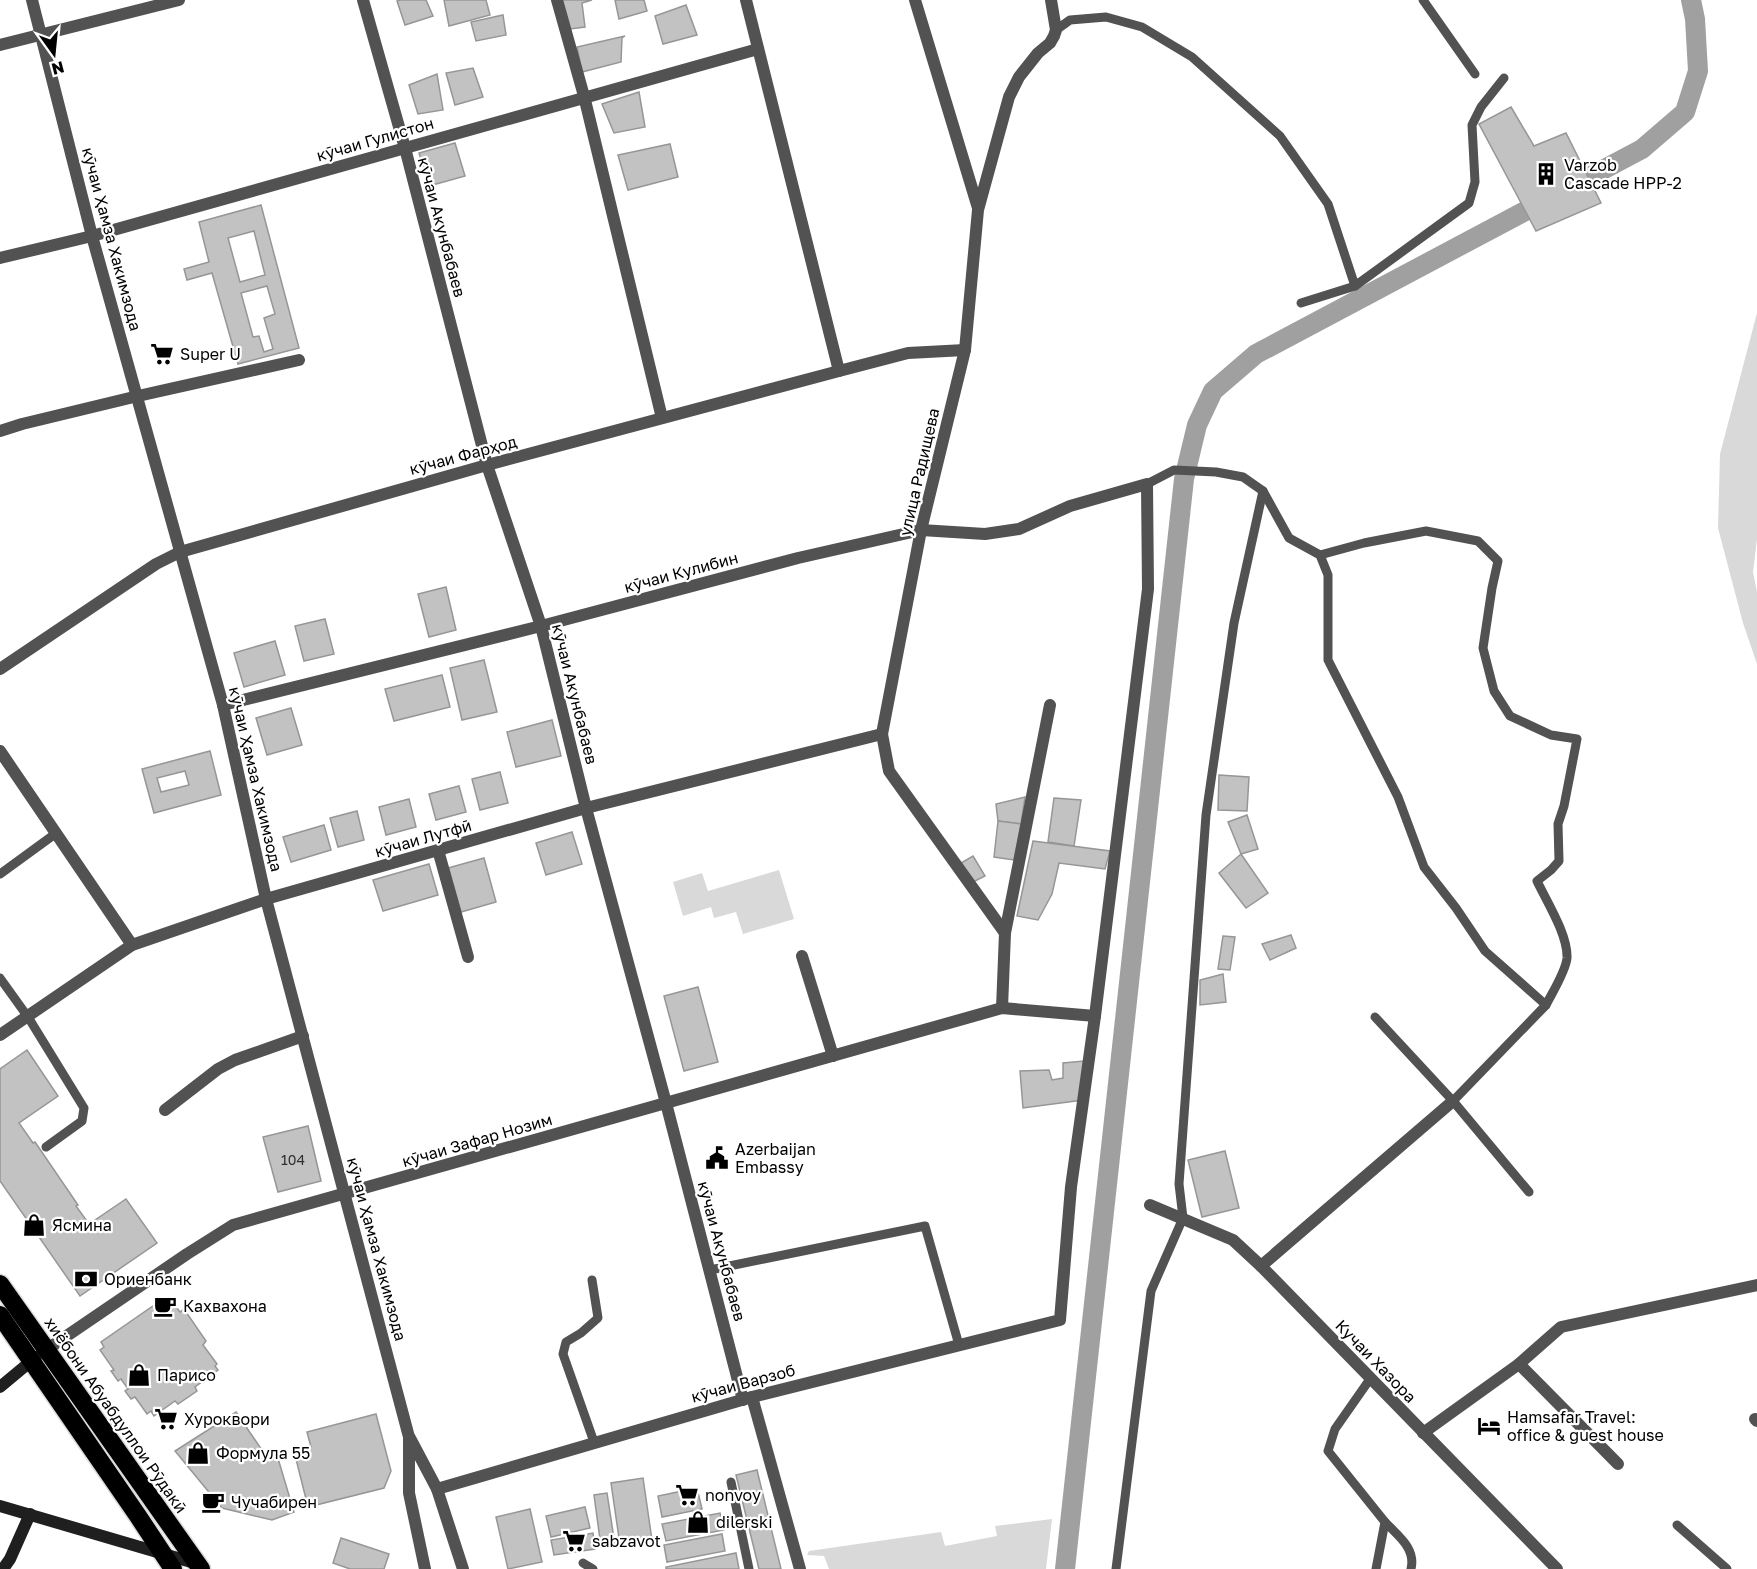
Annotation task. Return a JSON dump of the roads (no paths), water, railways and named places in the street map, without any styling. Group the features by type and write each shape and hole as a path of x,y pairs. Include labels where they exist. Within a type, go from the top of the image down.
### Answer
{"highway":[{"name":"хиёбони Абуабдуллои Рӯдакӣ","path":"0,1284 205,1567"},
{"path":"0,1316 168,1562"}],"street":[{"name":"кӯчаи Ҳамза Хакимзода","path":"32,0 92,236 223,705 266,899 409,1437 409,1493 425,1569"},
{"path":"0,45 179,0"},
{"name":"кӯчаи Акунбабаев","path":"363,0 405,148 487,465 541,626 586,808 710,1270 800,1569"},
{"path":"557,0 584,96 662,418"},
{"path":"746,0 839,371"},
{"path":"915,0 978,210"},
{"path":"1051,0 1056,30"},
{"name":"улица Радищева","path":"1005,933 889,771 882,734 921,530 965,350 978,210 1009,97 1018,77 1038,53 1050,43 1056,30"},
{"name":"кӯчаи Гулистон","path":"0,258 92,236 758,48"},
{"name":"кӯчаи Фарҳод","path":"0,669 156,564 180,552 487,465 908,353 965,350"},
{"path":"0,431 138,396 299,360"},
{"path":"1050,705 1005,933 1002,1008 1095,1016 1148,589 1147,484"},
{"name":"кӯчаи Кулибин","path":"223,705 541,626 798,558 921,530 985,534 1019,529 1070,507 1147,484"},
{"name":"кӯчаи Лутфӣ","path":"0,1035 132,945 266,899 586,808 882,734"},
{"path":"0,751 132,945"},
{"path":"438,850 468,957"},
{"path":"802,956 833,1056"},
{"name":"кӯчаи Зафар Нозим","path":"0,1387 31,1360 187,1254 234,1225 1002,1008"},
{"name":"кӯчаи Варзоб","path":"437,1489 747,1398 1060,1320 1071,1187 1095,1016"},
{"path":"165,1110 218,1069 235,1060 303,1036"},
{"path":"1261,1266 1453,1101"},
{"name":"Кучаи Хазора","path":"1150,1205 1233,1240 1557,1569"},
{"path":"1423,1433 1519,1364 1561,1327 1757,1285"},
{"path":"1519,1364 1617,1464"},
{"path":"409,1437 437,1489 463,1569"},
{"path":"0,1506 30,1514 168,1562 205,1567"},
{"path":"3,1569 10,1559 30,1514"}],"lane":[{"path":"1423,0 1475,74"},
{"path":"1056,30 1070,20 1106,17 1142,27 1192,57 1280,136 1328,204 1355,286"},
{"path":"1301,303 1355,286 1469,202 1475,182 1472,125 1481,107 1504,78"},
{"path":"1147,484 1174,470 1216,472 1243,477 1263,491 1289,538 1320,555 1328,575 1328,660 1398,797 1424,867 1456,908 1485,951 1546,1005"},
{"path":"1116,1569 1152,1291 1183,1218 1179,1184 1206,815 1234,623 1263,491"},
{"path":"1320,555 1364,543 1426,531 1478,541 1498,561 1483,648 1494,691 1510,716 1551,735 1577,739 1564,807 1558,824 1558,861 1537,881 1557,922 1567,960 1546,1005 1453,1101"},
{"path":"0,874 55,834"},
{"path":"0,978 28,1017 84,1108 82,1121 46,1147"},
{"path":"1375,1017 1453,1101 1529,1192"},
{"path":"710,1270 925,1226 959,1345"},
{"path":"592,1280 598,1318 566,1342 563,1354 594,1442"},
{"path":"1370,1379 1335,1429 1328,1451 1384,1522 1407,1544 1413,1560 1411,1569"},
{"path":"731,1482 750,1569"},
{"path":"1376,1569 1384,1522"},
{"path":"1677,1525 1727,1569"},
{"path":"583,1563 593,1569"}],"waterway":[{"path":"1065,1569 1184,479 1197,425 1213,391 1256,354 1642,149 1685,112 1698,71 1695,19 1691,0"}],"place":[{"name":"Varzob Cascade HPP-2","path":"1546,174"},
{"name":"Super U","path":"162,354"},
{"name":"Azerbaijan Embassy","path":"717,1158"},
{"name":"Ясмина","path":"34,1225"},
{"name":"Ориенбанк","path":"86,1279"},
{"name":"Кахвахона","path":"165,1306"},
{"name":"Парисо","path":"139,1375"},
{"name":"Хуроквори","path":"166,1419"},
{"name":"Hamsafar Travel: office & guest house","path":"1489,1426"},
{"name":"Формула 55","path":"198,1453"},
{"name":"nonvoy","path":"687,1495"},
{"name":"Чучабирен","path":"213,1502"},
{"name":"dilerski","path":"698,1522"},
{"name":"sabzavot","path":"574,1541"}]}
